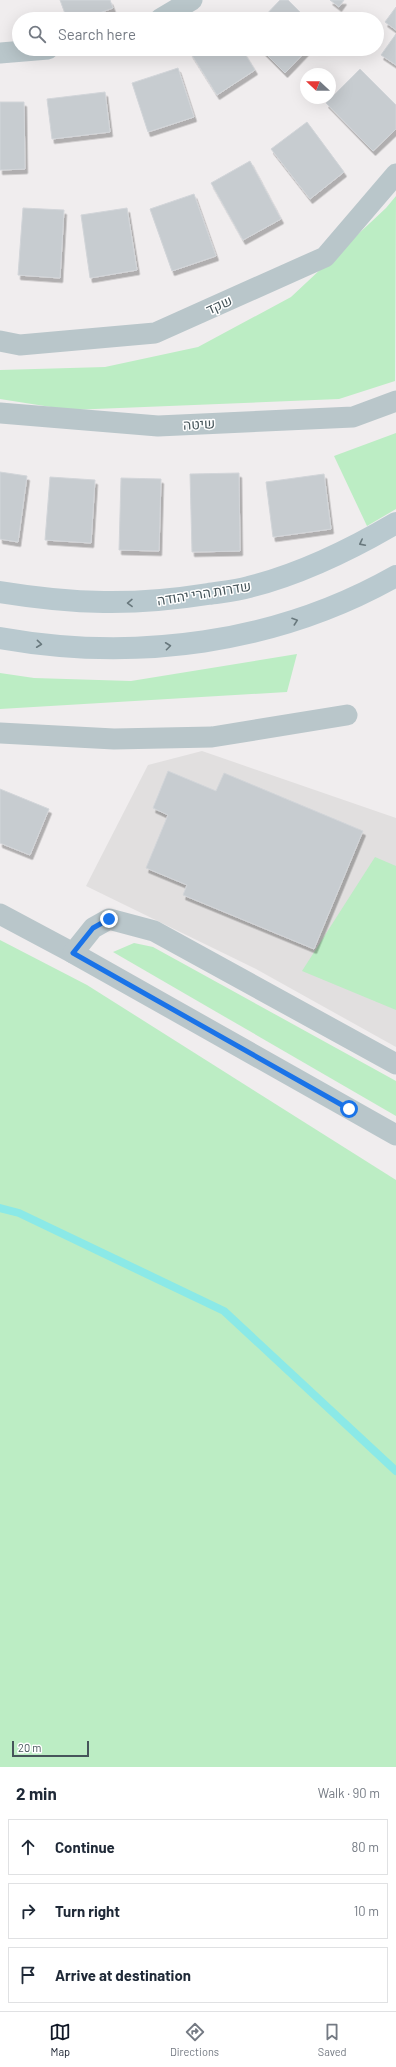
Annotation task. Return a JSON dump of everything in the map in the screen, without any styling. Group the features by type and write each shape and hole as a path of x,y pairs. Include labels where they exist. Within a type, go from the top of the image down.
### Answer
{"street":[{"path":"172,12 192,0"},
{"path":"0,53 12,52"},
{"name":"שקד","path":"0,341 20,345 155,333 325,257 396,174"},
{"name":"שיטה","path":"0,414 158,426 353,417 396,401"},
{"name":"שדרות הרי יהודה","path":"0,592 67,601 108,604 144,603 248,588 332,558 396,524"},
{"path":"0,638 63,646 106,649 147,648 191,643 258,632 297,620 350,599 396,576"},
{"path":"0,733 114,739 212,737 347,715"},
{"path":"0,914 73,953 396,1135"},
{"path":"73,953 93,928 109,919 154,931 396,1064"}],"shaded area":[{"path":"202,751 396,818 396,1047 256,969 86,886 148,765"}],"green space":[{"path":"396,196 395,381 339,399 70,410 0,399 0,370 105,367 198,347 291,297 386,208"},
{"path":"396,433 396,509 367,526 334,456"},
{"path":"297,654 287,692 0,709 0,673 34,678 131,681"},
{"path":"375,857 396,866 396,1010 302,971"},
{"path":"0,940 87,985 396,1180 396,1767 0,1767"},
{"path":"134,943 153,947 396,1081 396,1116 113,952"}],"building":[{"path":"60,0 110,0 113,8 102,12 64,12"},
{"path":"280,0 288,0 300,12 269,12"},
{"path":"330,0 344,0 339,7"},
{"path":"396,7 396,30 385,22"},
{"path":"396,34 396,65 382,56 384,56 384,51"},
{"path":"193,56 246,56 255,70 217,95"},
{"path":"268,56 301,56 285,73"},
{"path":"178,68 194,117 148,132 132,83"},
{"path":"360,69 396,105 396,129 373,151 327,104 336,104 336,93"},
{"path":"105,92 110,132 52,139 47,99"},
{"path":"0,102 24,102 25,169 0,170"},
{"path":"307,122 344,172 310,199 271,149"},
{"path":"250,161 281,219 243,240 211,183"},
{"path":"194,194 216,256 172,271 150,209"},
{"path":"23,208 64,210 60,278 18,275"},
{"path":"127,208 137,270 90,278 81,215"},
{"path":"0,472 27,476 18,542 0,539"},
{"path":"239,473 240,551 192,552 190,474"},
{"path":"324,474 331,529 273,537 266,482"},
{"path":"50,477 95,480 91,543 45,540"},
{"path":"121,478 161,479 159,551 119,550"},
{"path":"168,771 216,791 224,773 363,831 314,949 183,895 187,885 146,868 168,815 153,808"},
{"path":"0,789 49,809 30,855 0,843"}],"waterway":[{"path":"0,1208 19,1213 224,1311 396,1471"}],"route":[{"path":"109,919 93,928 73,953 349,1109"}]}
